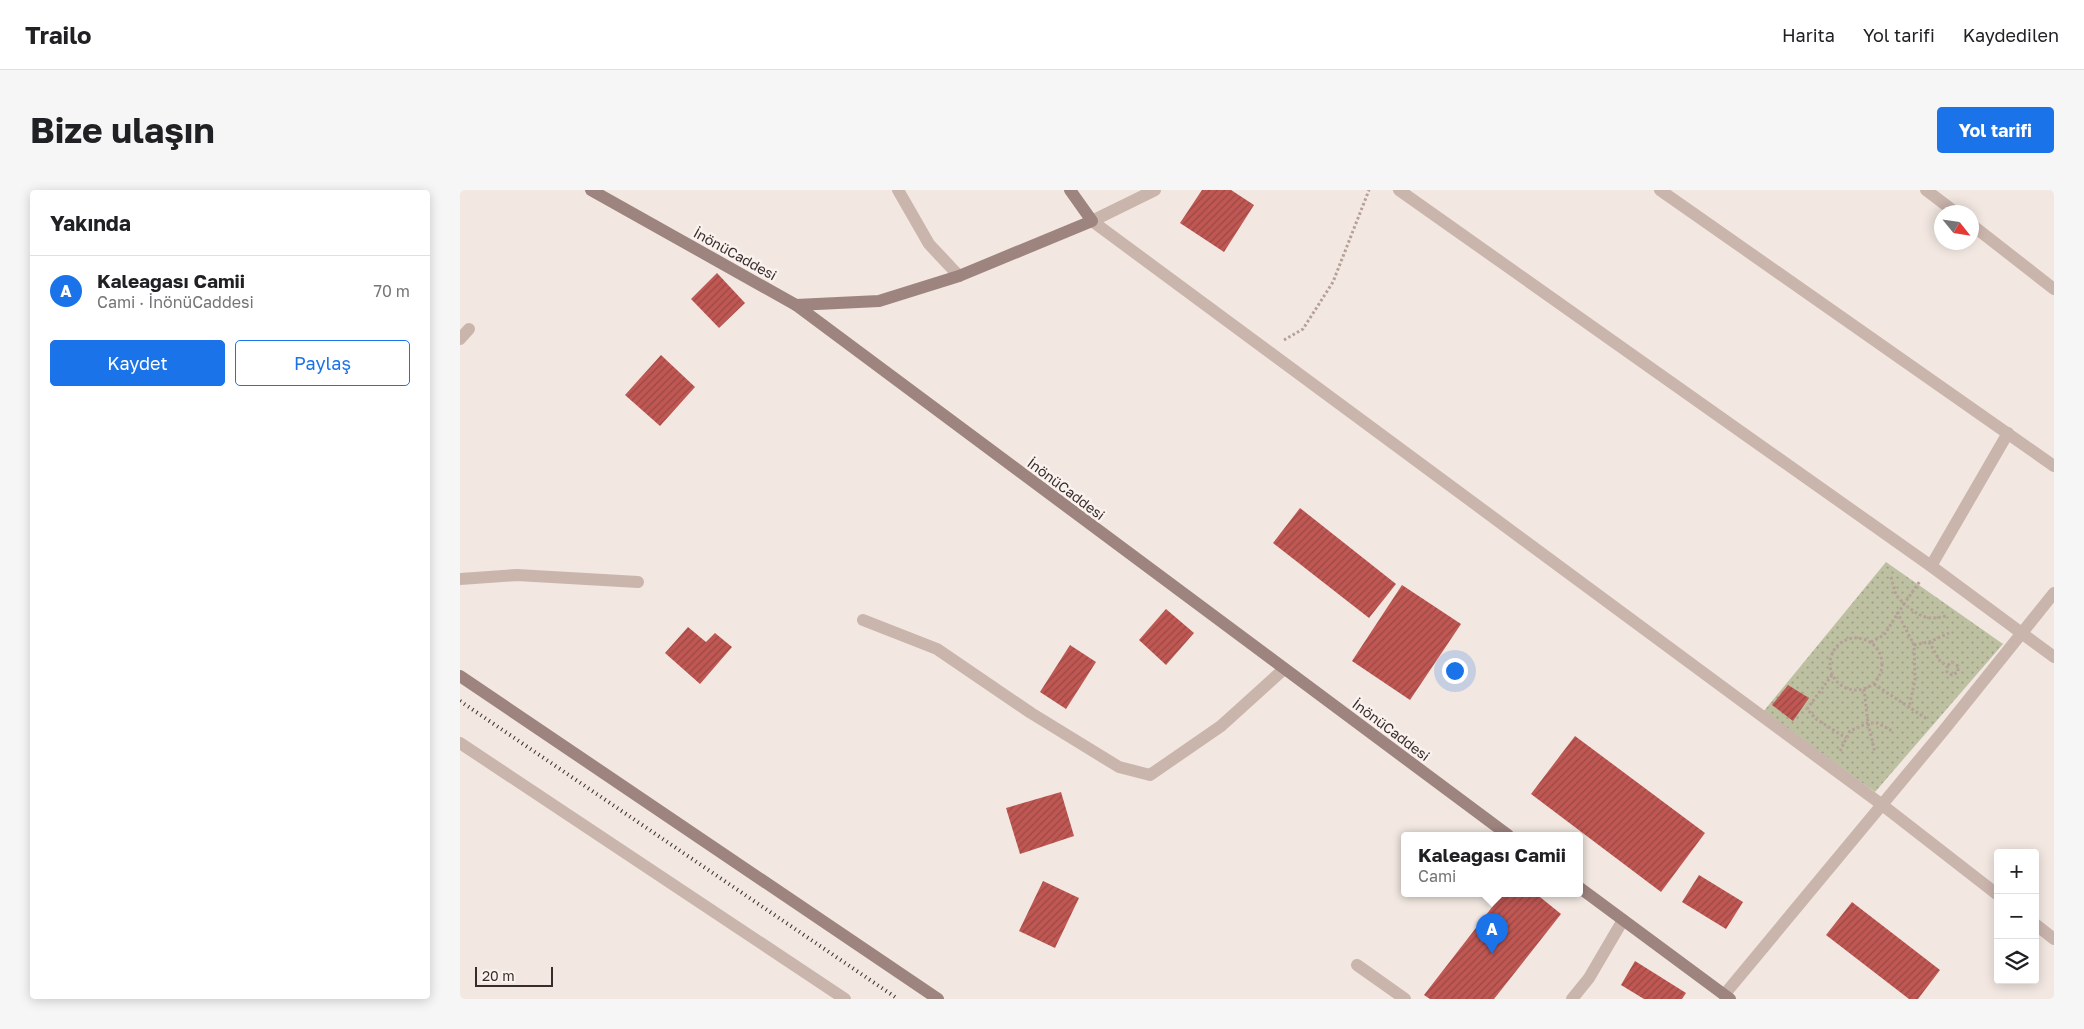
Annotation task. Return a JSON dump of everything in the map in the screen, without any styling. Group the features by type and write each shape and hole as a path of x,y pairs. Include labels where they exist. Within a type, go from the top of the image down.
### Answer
{"main road":[{"name":"İnönüCaddesi","path":"591,190 796,305 1504,832"},
{"path":"796,305 879,301 959,276 1092,221 1070,190"},
{"path":"460,676 938,999"},
{"path":"1583,890 1727,997"}],"street":[{"path":"898,190 929,244 959,276"},
{"path":"1155,190 1092,221 1882,804 1997,894"},
{"path":"1399,190 1931,566 2054,657"},
{"path":"1660,190 2054,466"},
{"path":"1926,190 1946,205"},
{"path":"1979,230 2054,289"},
{"path":"460,339 469,329"},
{"path":"1931,566 2008,433"},
{"path":"460,579 517,575 638,582"},
{"path":"1727,997 2054,593"},
{"path":"863,620 937,649 1030,713 1118,767 1150,775 1221,726 1284,669"},
{"path":"460,743 845,999"},
{"path":"1572,999 1589,978 1623,920"},
{"path":"2039,927 2054,939"},
{"path":"1357,965 1405,999"}],"path":[{"path":"1266,350 1303,329 1333,282 1369,190"},
{"path":"1871,642 1884,635 1897,612 1931,566"},
{"path":"1891,577 1896,595 1921,618 1946,616"},
{"path":"1897,612 1914,645 1915,680 1909,708"},
{"path":"1914,645 1929,642 1948,633"},
{"path":"1855,638 1871,642 1881,654 1882,662 1879,676 1874,684 1864,689 1856,690 1842,686 1832,675 1830,658 1839,644 1847,639 1855,638"},
{"path":"1929,642 1940,661 1947,666"},
{"path":"1832,675 1807,709 1816,719 1846,738"},
{"path":"1874,684 1944,730"},
{"path":"1864,689 1868,723 1875,753"},
{"path":"1832,767 1850,731 1868,723 1878,723 1892,731"}],"green space":[{"path":"1886,562 2003,644 1875,792 1763,712"}],"building":[{"path":"1202,190 1231,190 1254,205 1224,252 1180,223"},
{"path":"717,273 745,303 719,328 691,299"},
{"path":"661,355 695,387 660,426 625,395"},
{"path":"1300,508 1396,584 1369,618 1273,543"},
{"path":"1402,585 1461,624 1410,700 1352,661"},
{"path":"1166,609 1194,633 1166,665 1139,640"},
{"path":"688,627 706,642 715,633 732,647 700,684 665,653"},
{"path":"1070,645 1096,662 1066,709 1040,692"},
{"path":"1788,685 1809,698 1793,721 1772,705"},
{"path":"1575,736 1705,833 1661,892 1531,794"},
{"path":"1061,792 1074,836 1020,854 1006,808"},
{"path":"1699,875 1743,902 1726,929 1682,902"},
{"path":"1043,881 1079,898 1055,948 1019,931"},
{"path":"1500,897 1540,897 1561,914 1494,999 1430,999 1424,995"},
{"path":"1852,902 1940,970 1918,999 1909,999 1826,935"},
{"path":"1635,961 1686,993 1682,999 1644,999 1621,985"}],"railway":[{"path":"460,701 898,999"}],"place":[{"name":"Kaleağası Camii","path":"1492,954"}]}
